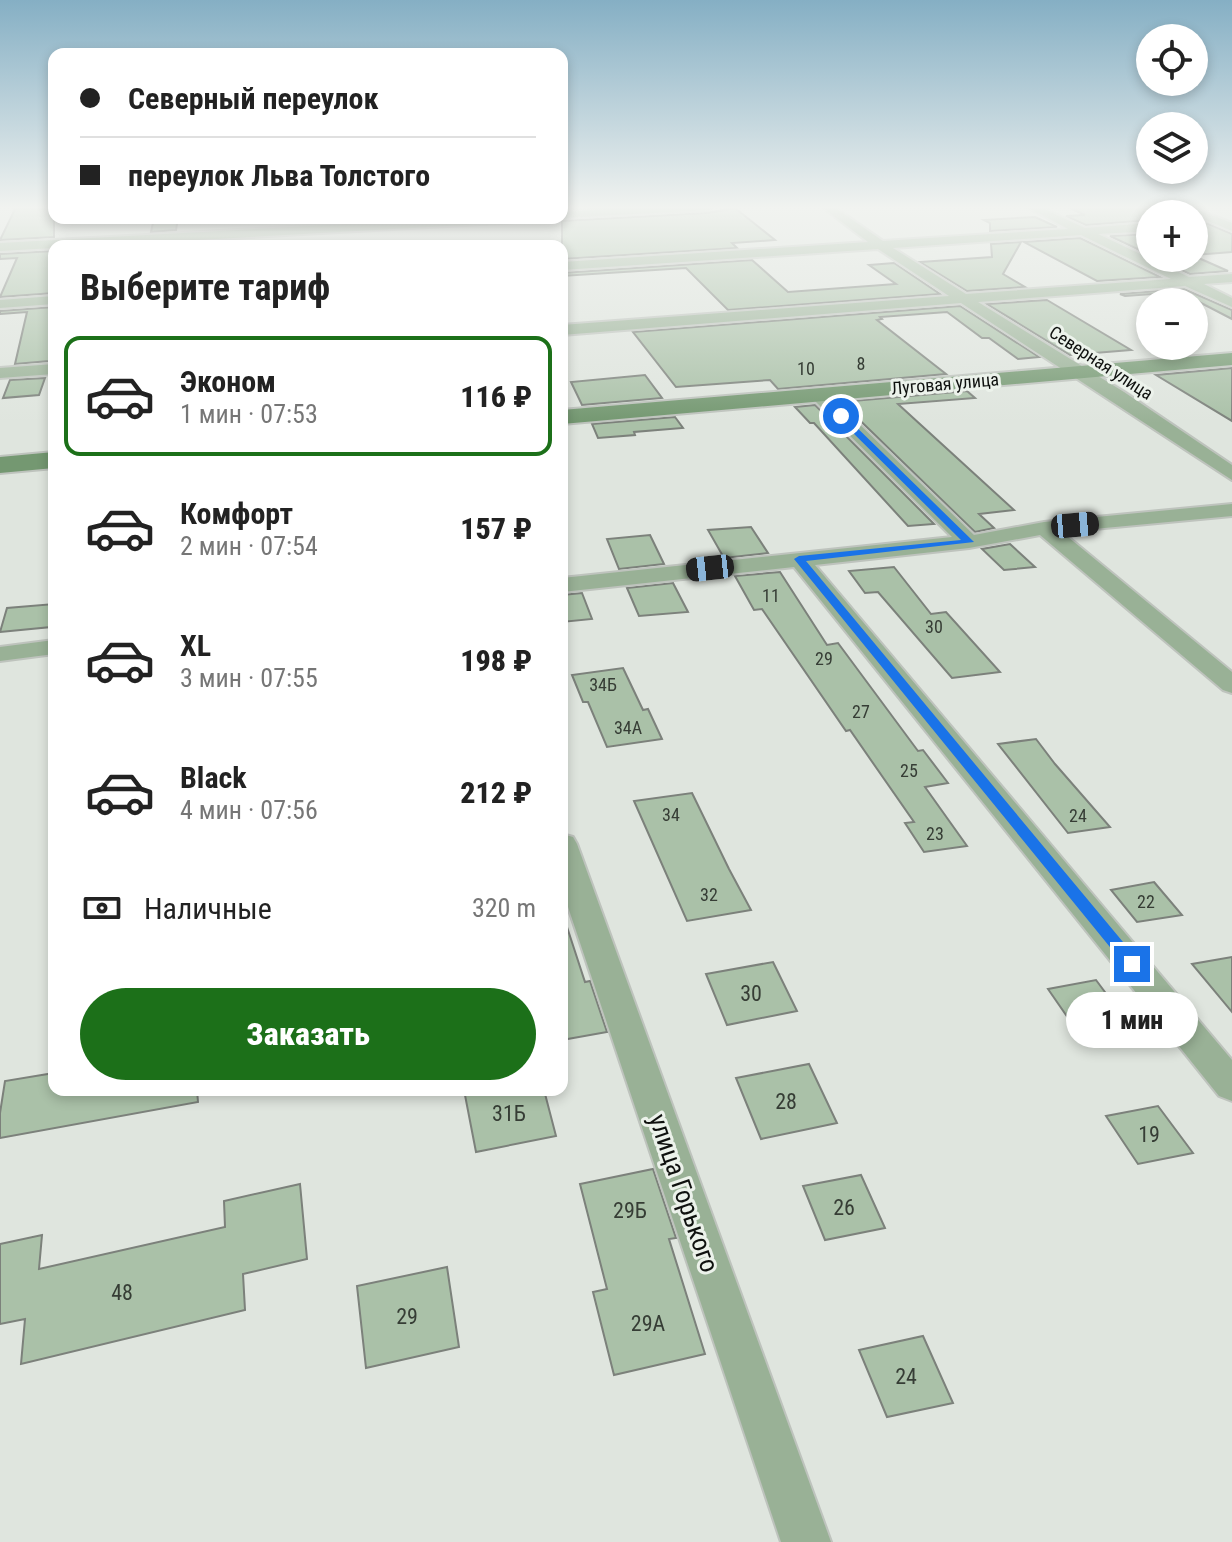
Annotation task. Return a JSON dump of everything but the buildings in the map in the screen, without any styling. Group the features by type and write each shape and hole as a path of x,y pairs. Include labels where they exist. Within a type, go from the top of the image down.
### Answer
{"main road":[{"name":"Луговая улица","path":"568,416 1232,359"},
{"path":"0,465 48,461"}],"street":[{"name":"Северная улица","path":"929,279 1082,372 1232,474"},
{"path":"1183,279 1232,303"},
{"path":"568,330 1222,279"},
{"path":"0,304 48,300"},
{"path":"0,373 48,369"},
{"path":"819,395 969,542"},
{"path":"568,584 969,542 1044,528 1232,510"},
{"path":"1044,528 1232,685"},
{"path":"799,559 1232,1086"},
{"path":"0,654 48,648"},
{"name":"улица Горького","path":"568,861 806,1542"}],"route":[{"path":"841,416 969,542 799,559 1132,964"}]}
